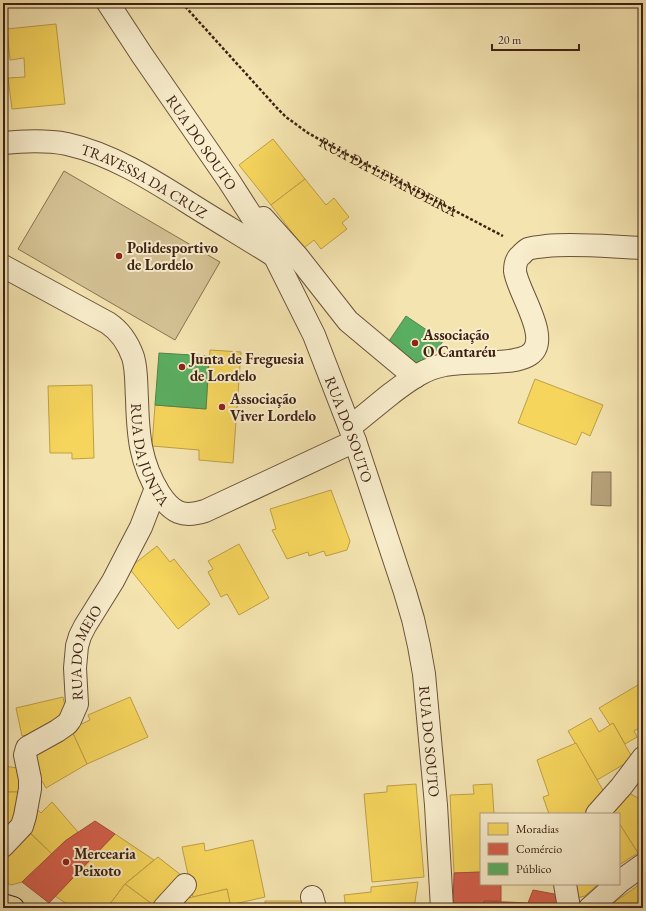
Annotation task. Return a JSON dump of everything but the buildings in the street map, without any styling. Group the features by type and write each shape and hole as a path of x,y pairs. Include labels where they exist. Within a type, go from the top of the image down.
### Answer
{"main road":[{"path":"3,904 13,908"}],"street":[{"name":"RUA DO SOUTO","path":"108,3 229,181 265,237 314,335 352,434 405,592 419,646 424,674 436,804 442,908"},
{"name":"TRAVESSA DA CRUZ","path":"3,143 20,141 48,141 85,149 123,165 168,190 274,256"},
{"path":"229,181 293,252 348,321 415,377"},
{"path":"528,249 565,245 643,248"},
{"name":"RUA DA JUNTA","path":"3,266 108,323 117,329 124,338 132,356 135,368 139,437 141,451 146,466 164,501 174,510 184,514 195,514 219,505 352,434 404,384 435,367 508,361 520,359 529,355 535,350 537,332 515,272 515,263 520,255 528,249"},
{"name":"RUA DO MEIO","path":"3,846 22,826 25,816 30,789 30,779 25,751 32,744 57,731 70,720 77,704 75,668 77,646 80,636 84,626 110,586 130,550 141,527 156,488"},
{"path":"597,813 629,777 643,758"},
{"path":"620,881 643,864"},
{"path":"164,908 185,884"},
{"path":"565,885 569,908"},
{"path":"590,908 615,885"}],"path":[{"name":"RUA DA LEVANDEIRA","path":"182,3 277,108 296,125 330,145 528,249"}],"shaded area":[{"name":"Polidesportivo de Lordelo","path":"64,171 220,262 175,340 18,249"},
{"path":"592,472 611,472 611,506 591,505"}],"place":[{"name":"Polidesportivo de Lordelo","path":"119,256"},
{"name":"Associação O Cantaréu","path":"415,343"},
{"name":"Junta de Freguesia de Lordelo","path":"182,367"},
{"name":"Associação Viver Lordelo","path":"222,407"},
{"name":"Mercearia Peixoto","path":"66,862"}]}
